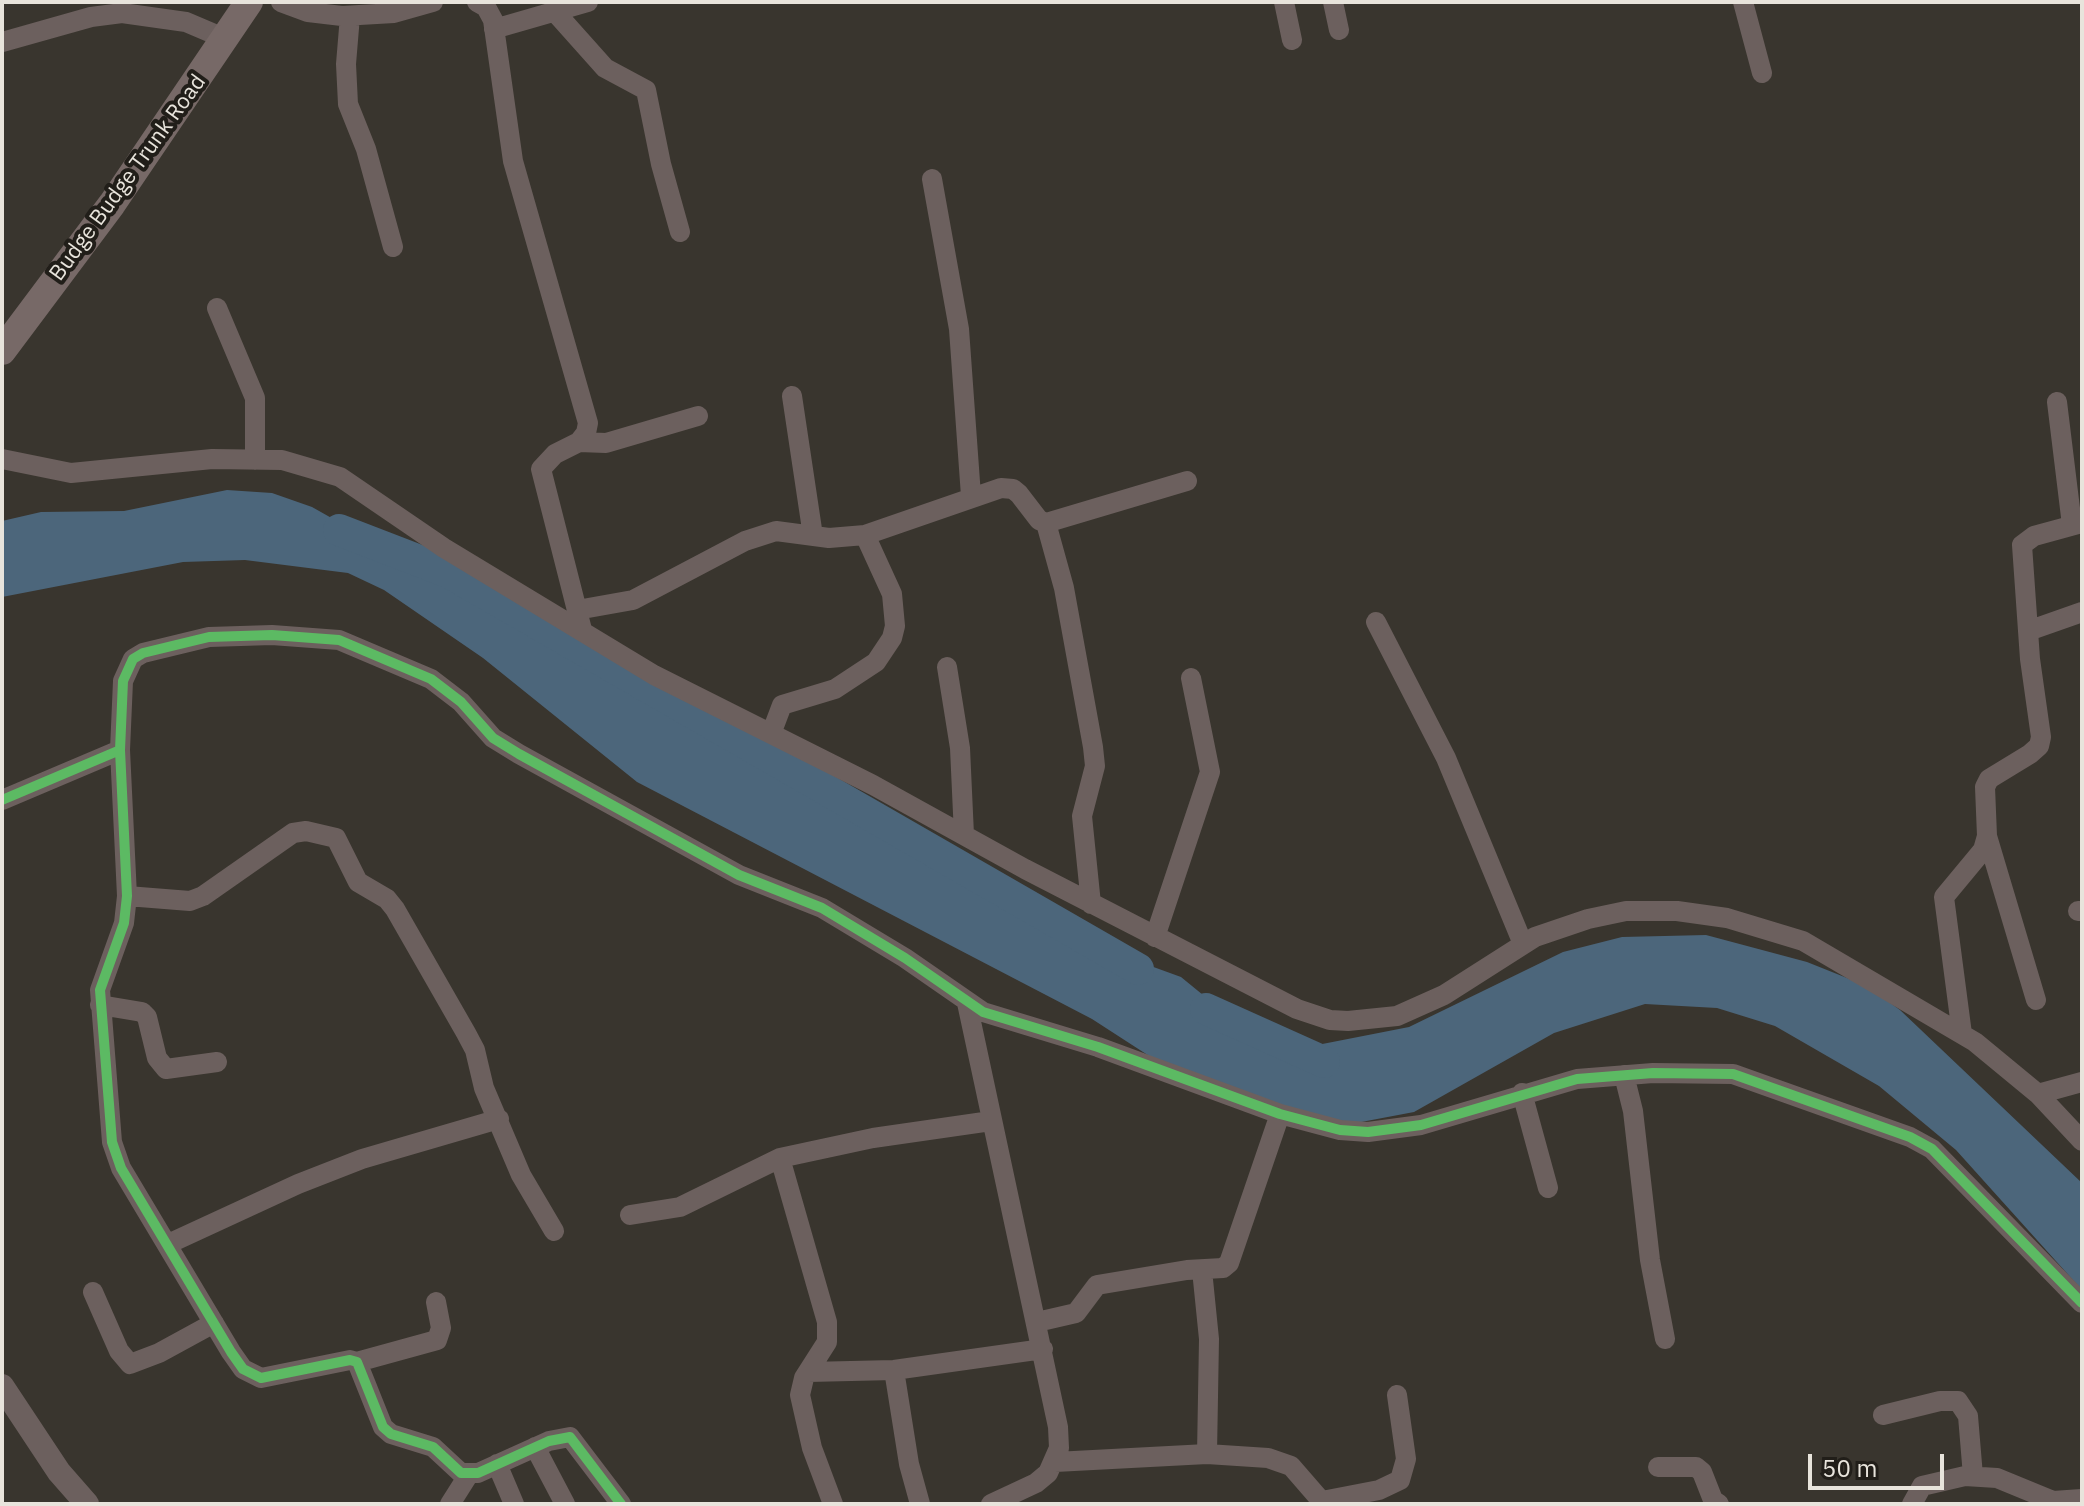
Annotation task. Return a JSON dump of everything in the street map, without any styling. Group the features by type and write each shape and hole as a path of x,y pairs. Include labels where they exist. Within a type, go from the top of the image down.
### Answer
{"main road":[{"name":"Budge Budge Trunk Road","path":"6,339 112,204 249,2"}],"street":[{"path":"281,2 350,16 394,13 433,2"},
{"path":"477,2 486,7 494,29 516,173 588,423 586,433 579,442 555,454 541,469 582,630"},
{"path":"494,29 588,2"},
{"path":"1284,2 1292,40"},
{"path":"1333,2 1339,30"},
{"path":"1743,2 1762,73"},
{"path":"555,12 605,68 646,90 661,164 680,232"},
{"path":"2,42 91,17 122,13 186,22 226,39"},
{"path":"350,16 348,104 366,149 393,247"},
{"path":"932,179 959,329 971,496"},
{"path":"217,308 255,398 255,460"},
{"path":"792,396 813,536"},
{"path":"2036,1000 1987,836 1985,787 1989,779 2039,746 2041,737 2028,631 2022,545 2034,536 2077,524 2057,402"},
{"path":"579,442 606,443 698,416"},
{"path":"2,459 71,473 212,459 255,460 298,463 340,477 444,548 654,675 1277,1001 1330,1020 1397,1016 1423,1006 1553,929 1626,911 1677,911 1742,921 1803,941 1962,1034 2038,1094 2082,1141"},
{"path":"577,610 633,600 761,534 776,531 846,539 971,496 1013,489 1039,520 1046,523 1187,481"},
{"path":"1046,523 1064,588 1093,747 1095,766 1082,816 1091,904"},
{"path":"771,734 782,705 843,684 876,662 892,638 895,617 892,594 865,535"},
{"path":"2028,631 2082,612"},
{"path":"1376,622 1446,758 1523,944"},
{"path":"436,1302 441,1328 437,1340 357,1362 350,1360 261,1378 243,1369 121,1168 112,1142 100,1005 103,976 124,923 127,896 120,750 123,681 133,659 143,653 209,637 272,635 339,640 431,679 461,702 493,738 519,754 739,875 822,908 905,958 983,1012 1111,1052 1280,1114 1340,1130 1391,1131 1443,1119 1577,1079 1624,1075 1733,1074 1910,1137 1947,1160 2082,1303"},
{"path":"947,667 960,748 964,835"},
{"path":"1155,937 1210,772 1191,678"},
{"path":"2,800 120,750"},
{"path":"127,896 190,901 203,896 293,833 306,831 336,838 358,882 387,899 395,909 475,1050 484,1088 527,1187 554,1231"},
{"path":"1962,1034 1944,897 1976,861 1987,836"},
{"path":"967,1003 1058,1427 1059,1448 1055,1462 1036,1483 991,1504"},
{"path":"100,1005 142,1012 147,1017 157,1058 166,1069 217,1062"},
{"path":"1624,1075 1633,1111 1650,1260 1665,1339"},
{"path":"2038,1094 2082,1082"},
{"path":"1522,1093 1548,1188"},
{"path":"1037,1322 1076,1313 1097,1285 1223,1268 1229,1263 1280,1114"},
{"path":"168,1244 349,1164 499,1119"},
{"path":"630,1215 680,1207 780,1158 873,1138 991,1121"},
{"path":"780,1158 827,1322 827,1342 800,1386 800,1395 812,1448 833,1504"},
{"path":"1202,1270 1209,1339 1207,1454"},
{"path":"93,1292 119,1351 130,1364 159,1353 214,1323"},
{"path":"808,1372 894,1370 1043,1349"},
{"path":"357,1362 383,1427 391,1434 433,1447 461,1473 469,1474 561,1437 570,1437 621,1504"},
{"path":"894,1370 909,1464 920,1504"},
{"path":"2,1386 59,1472 87,1504"},
{"path":"1055,1462 1207,1454 1283,1462 1323,1502 1379,1490 1400,1480 1406,1459 1397,1395"},
{"path":"1883,1415 1940,1401 1958,1401 1968,1416 1973,1476"},
{"path":"535,1447 565,1504"},
{"path":"497,1464 514,1504"},
{"path":"1658,1467 1696,1467 1702,1472 1713,1500 1719,1504"},
{"path":"450,1504 469,1474"},
{"path":"1917,1500 1931,1483 1973,1476 1997,1478 2053,1501 2082,1499"}],"water":[{"path":"227,490 272,493 312,507 1082,941 1181,977 1263,1044 1307,1047 1409,1027 1563,952 1622,937 1706,935 1807,962 1867,986 1900,1010 2082,1183 2082,1290 1956,1150 1879,1086 1775,1026 1717,1008 1645,1004 1554,1033 1414,1112 1356,1123 1316,1117 1160,1063 1092,1019 637,782 483,658 384,590 348,573 245,560 183,562 2,597 2,521 41,512 124,511"}],"waterway":[{"path":"339,530 448,572 1138,969"},
{"path":"1206,1009 1324,1062"}],"cycle path":[{"path":"2,800 120,750 123,681 133,659 143,653 209,637 272,635 339,640 431,679 461,702 493,738 519,754 739,875 822,908 905,958 983,1012 1098,1047 1280,1114 1340,1130 1368,1132 1421,1125 1577,1079 1653,1073 1733,1074 1910,1137 1932,1149 2082,1303"},
{"path":"120,750 127,896 124,923 100,990 112,1142 121,1168 231,1352 243,1369 261,1378 350,1360 357,1362 383,1427 391,1434 433,1447 461,1473 478,1473 549,1441 570,1437 621,1504"}]}
